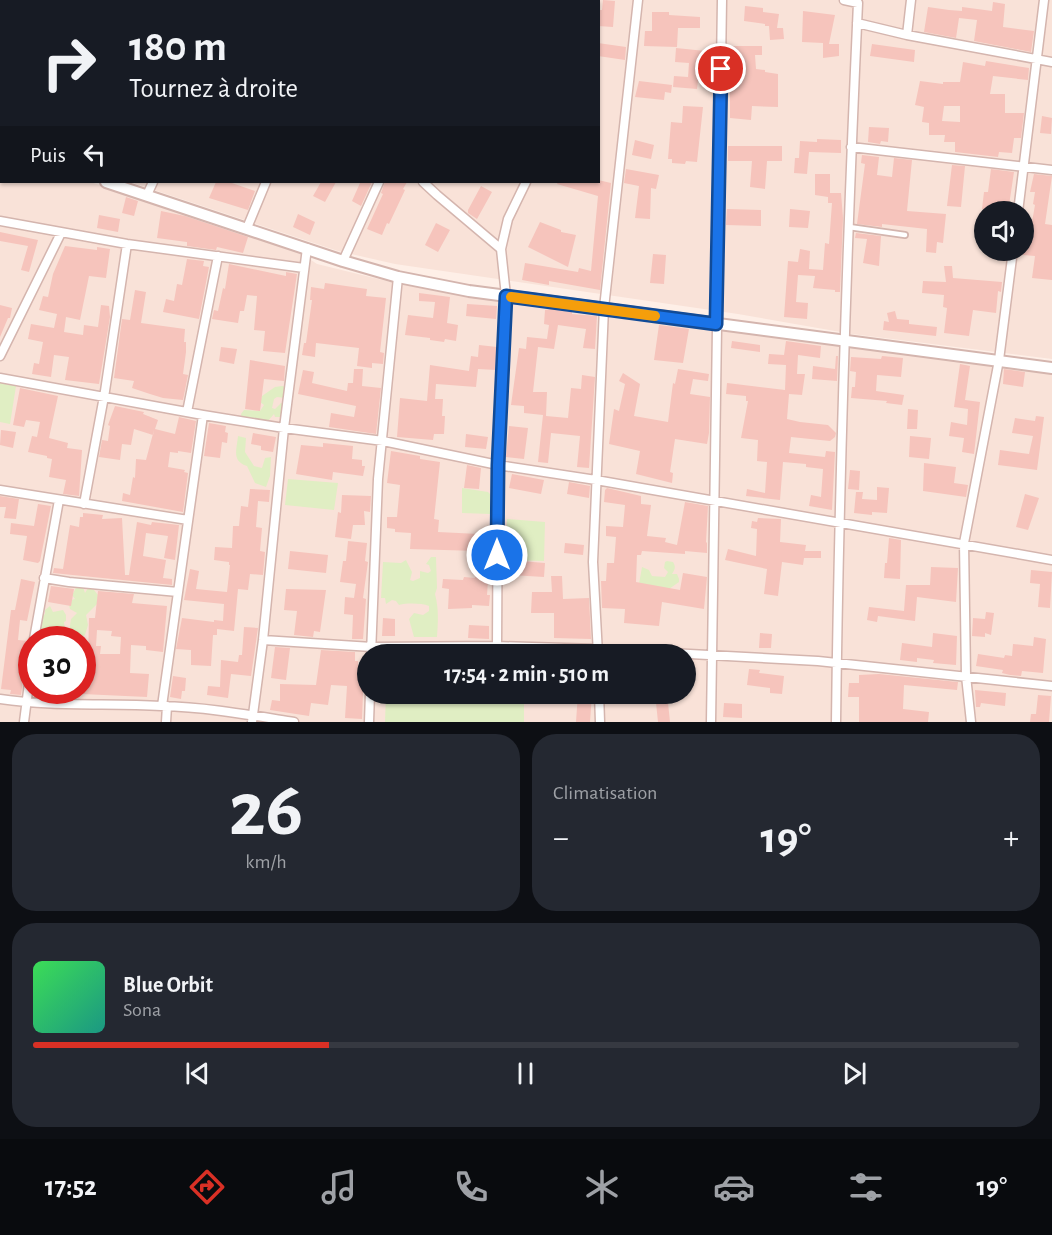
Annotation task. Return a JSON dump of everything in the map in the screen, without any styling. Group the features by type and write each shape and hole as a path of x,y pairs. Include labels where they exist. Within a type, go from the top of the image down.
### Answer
{"street":[{"path":"597,644 593,562 604,308 638,0"},
{"path":"711,722 722,0"},
{"path":"836,722 851,147 858,3 848,0"},
{"path":"908,35 911,0"},
{"path":"1019,201 1044,0"},
{"path":"857,23 1052,62"},
{"path":"851,147 1052,170"},
{"path":"109,183 343,261 398,277 506,296 1052,368"},
{"path":"147,195 153,183"},
{"path":"247,228 266,183"},
{"path":"343,261 378,183"},
{"path":"424,183 501,249"},
{"path":"496,644 498,465 506,296 501,249 508,219 526,183"},
{"path":"0,221 127,244 304,268"},
{"path":"0,356 61,233"},
{"path":"84,504 104,397 127,244"},
{"path":"252,718 263,640 284,428 307,248"},
{"path":"187,412 218,256"},
{"path":"971,722 966,676 964,543 999,360 1012,261"},
{"path":"372,644 378,479 398,277"},
{"path":"0,378 203,415 383,441 498,465 964,543 1052,560"},
{"path":"166,722 164,706 203,415"},
{"path":"0,490 188,519"},
{"path":"36,626 59,500"},
{"path":"44,578 178,592"},
{"path":"263,640 357,649"},
{"path":"696,655 837,664 1052,686"},
{"path":"0,699 18,702"},
{"path":"24,722 26,704"},
{"path":"72,704 164,706 294,722"},
{"path":"369,722 370,704"},
{"path":"599,704 600,722"}],"lane":[{"path":"849,227 905,235"}],"shaded area":[{"path":"600,0 1052,0 1052,359 852,334 738,314 395,264 338,251 133,183 600,183"},
{"path":"0,183 93,183 293,248 317,264 403,285 557,308 992,363 1052,374 1052,722 0,722"}],"green space":[{"path":"0,383 16,386 10,424 0,422"},
{"path":"275,387 287,387 285,398 274,399 272,408 275,409 281,403 284,404 280,417 275,417 274,414 268,421 261,420 258,426 248,428 242,426 241,414 244,410 260,411 264,405 260,402 262,396"},
{"path":"238,436 246,438 245,452 254,466 262,468 265,458 271,457 270,476 266,487 255,483 247,466 237,458"},
{"path":"288,479 338,483 334,510 285,505"},
{"path":"462,488 488,492 490,494 490,514 462,513"},
{"path":"507,519 545,522 544,561 506,560"},
{"path":"431,557 436,557 437,637 414,637 409,619 414,613 423,615 429,611 429,606 399,605 392,600 386,604 385,598 381,598 383,562 401,563 406,560 412,572 410,580 413,581 420,578 420,571 428,573 431,571 429,565 426,564"},
{"path":"667,561 675,565 672,574 677,574 679,582 669,589 639,584 642,567 649,570 652,576 665,577 668,572 664,568"},
{"path":"77,586 83,587 85,593 88,588 94,590 98,595 97,604 86,615 88,626 70,626 71,619 77,613 70,609 68,601 75,599 72,595"},
{"path":"50,606 53,612 63,610 66,615 65,626 39,626 45,610"},
{"path":"386,704 524,704 524,722 385,722"}],"building":[{"path":"603,0 615,1 613,27 600,26 600,10 602,10"},
{"path":"993,2 1005,4 1003,27 1034,31 1031,52 974,41 977,20 959,18 956,38 924,32 928,7 962,11 962,7 992,11"},
{"path":"745,6 763,8 763,12 779,14 777,28 783,28 784,39 770,40 769,26 744,21"},
{"path":"803,11 835,15 829,44 839,44 839,56 823,58 823,43 802,42"},
{"path":"652,12 700,17 700,28 678,28 677,47 644,46 645,31 652,31"},
{"path":"600,43 626,47 625,60 600,56"},
{"path":"872,44 915,50 914,62 870,56"},
{"path":"729,46 762,46 762,55 755,55 756,69 778,74 778,107 752,106 751,120 730,118 730,67 727,66"},
{"path":"676,48 715,52 715,65 700,64 697,89 673,87 674,76 688,77 689,63 675,62"},
{"path":"986,61 1029,68 1028,80 993,76 990,94 1005,94 1005,113 1024,113 1021,138 1014,138 1012,153 999,152 998,157 955,152 955,142 944,142 945,135 929,135 929,123 922,122 924,107 915,105 920,81 943,84 943,82 960,82 963,62 985,66","holes":["944,106 960,106 960,122 942,121"]},
{"path":"639,81 672,85 671,93 665,92 664,100 635,97"},
{"path":"683,106 703,107 697,162 672,163 672,159 668,159 671,122 682,123"},
{"path":"1042,116 1052,118 1051,134 1040,133"},
{"path":"869,127 889,128 888,142 881,141 880,144 868,142"},
{"path":"817,139 841,140 841,153 809,152 807,174 794,173 795,158 799,158 800,141 817,142"},
{"path":"635,140 654,145 651,159 632,155"},
{"path":"728,146 782,146 782,161 767,161 765,189 750,187 752,161 728,161"},
{"path":"862,155 879,157 877,175 892,177 894,158 912,160 907,211 946,214 943,243 937,242 936,253 926,252 927,229 857,224 865,164 861,163"},
{"path":"952,165 965,166 961,207 947,206"},
{"path":"626,169 659,175 656,189 651,188 650,219 635,218 639,186 624,183"},
{"path":"991,169 1014,172 1010,201 983,201 984,192 988,192"},
{"path":"815,174 830,174 830,193 841,193 843,218 840,292 813,288 815,276 798,275 796,302 808,303 807,319 784,317 788,261 798,262 800,249 810,251 809,269 823,270 825,243 829,244 832,203 828,203 828,197 815,195"},
{"path":"1034,174 1052,176 1045,224 1052,225 1052,280 1032,278 1035,256 1035,192 1030,192"},
{"path":"600,180 611,183 600,290 549,281 549,285 522,280 525,263 578,272 579,268 591,271 598,196 557,184 600,183"},
{"path":"216,183 232,183 255,191 248,210 209,198"},
{"path":"320,183 335,183 325,202 313,196"},
{"path":"360,183 372,183 361,206 352,201"},
{"path":"385,183 406,183 382,235 367,229 383,194 381,193"},
{"path":"481,186 492,192 477,219 468,213 468,210"},
{"path":"126,197 138,201 134,216 122,213"},
{"path":"727,209 761,210 761,226 726,225"},
{"path":"790,209 810,211 808,228 789,227"},
{"path":"161,211 185,216 248,237 243,253 217,247 216,250 187,246 187,242 157,238"},
{"path":"298,214 315,222 310,235 293,227"},
{"path":"99,215 120,219 118,232 97,228"},
{"path":"540,222 561,230 561,232 576,235 568,267 528,247"},
{"path":"436,223 450,230 438,252 425,245"},
{"path":"0,232 38,240 29,272 21,270 28,246 0,241"},
{"path":"856,233 881,236 879,266 863,263 867,239 855,238"},
{"path":"65,246 97,250 97,247 110,249 106,278 89,276 80,320 66,317 64,332 83,335 84,325 98,327 101,305 109,306 110,317 99,384 65,380 69,357 54,355 51,377 32,374 34,363 39,364 43,342 28,339 31,324 54,328 57,314 39,310 43,296 48,297 53,274"},
{"path":"653,254 666,255 664,284 650,283"},
{"path":"187,259 204,261 203,266 209,267 199,319 163,312 166,299 174,301 177,284 182,285"},
{"path":"229,264 286,276 286,272 297,274 285,353 263,351 265,331 254,330 257,296 247,295 244,311 240,311 238,323 212,319 214,310 218,311 223,288 225,289"},
{"path":"944,266 952,266 953,278 1002,282 1001,292 998,291 996,313 973,310 969,336 944,333 947,308 943,307 944,295 922,293 923,281 946,282"},
{"path":"325,283 367,289 366,296 386,298 380,352 384,353 383,364 372,363 372,368 357,366 359,348 316,343 315,357 302,355 312,300 310,300 311,287 324,289"},
{"path":"135,290 146,292 141,323 185,329 186,352 183,374 188,375 183,400 150,394 132,388 134,381 114,378 122,319 130,320"},
{"path":"419,293 450,297 447,323 458,325 456,341 445,339 444,342 405,335 408,315 433,318 435,302 419,301"},
{"path":"467,304 497,306 496,319 466,316"},
{"path":"0,305 12,308 10,318 0,337"},
{"path":"545,310 597,316 595,349 583,348 586,329 558,325 554,349 538,347 533,392 547,392 546,416 568,418 571,388 581,389 582,375 595,377 589,468 577,467 580,436 551,433 548,463 538,462 543,415 524,413 524,406 511,405 519,348 526,349 527,337 547,339 549,325 544,324"},
{"path":"895,311 897,319 909,320 909,324 937,327 936,336 883,330 884,321 889,322 887,313"},
{"path":"659,325 689,329 683,363 654,360"},
{"path":"732,341 760,345 760,352 731,348"},
{"path":"786,341 821,346 820,358 798,355 797,374 805,374 802,395 789,394 787,419 828,425 836,433 835,437 830,441 791,437 789,453 825,457 826,451 835,452 832,510 809,506 811,495 821,497 823,469 806,467 806,464 783,462 780,500 746,496 747,489 765,493 767,462 757,461 758,440 741,438 748,401 746,401 746,396 726,394 727,383 785,390 786,365 768,364 769,354 784,355"},
{"path":"479,345 497,347 496,370 478,369 476,387 436,384 435,399 443,399 444,434 434,434 433,440 397,437 400,398 427,401 430,365 469,371 471,356 478,357"},
{"path":"221,347 237,349 234,364 219,361"},
{"path":"836,356 838,356 837,381 812,379 813,366 835,369"},
{"path":"882,356 903,358 901,377 877,375 876,391 904,395 902,405 886,403 887,401 851,398 852,387 855,387 856,372 850,371 851,357 881,359"},
{"path":"250,360 285,366 284,381 264,379 260,411 245,409"},
{"path":"960,364 970,366 965,400 980,402 974,454 962,452 964,438 949,436 951,422 967,425 968,409 954,407"},
{"path":"354,369 363,369 362,386 381,388 376,434 329,427 331,413 354,417 356,406 298,394 303,370 314,372 312,383 347,391 348,383 353,383"},
{"path":"678,369 709,374 708,381 693,379 690,394 710,397 709,433 707,444 675,439 670,472 673,473 672,483 636,474 640,451 609,444 614,409 619,411 625,384 619,381 623,373 640,384 634,416 668,422 673,383 675,384"},
{"path":"1004,369 1025,372 1023,387 1003,384"},
{"path":"20,388 58,396 49,438 68,443 67,448 82,450 79,496 63,494 66,480 49,477 52,459 28,452 32,436 37,437 40,422 26,420 24,427 13,425"},
{"path":"115,406 144,412 143,414 158,420 155,429 175,434 179,417 196,421 191,453 170,452 168,467 185,470 184,472 188,473 183,512 122,501 123,493 130,495 133,477 135,478 136,459 146,460 153,435 134,429 131,445 122,444 120,460 99,457 102,440 108,441 110,426 108,425"},
{"path":"908,409 918,410 917,429 907,429"},
{"path":"1036,416 1044,417 1037,470 998,465 1000,450 1029,454 1033,436 1012,433 1015,418 1035,421"},
{"path":"209,423 226,426 227,443 222,442 220,458 204,456"},
{"path":"509,426 528,428 524,459 506,457"},
{"path":"1,430 16,432 13,448 0,445"},
{"path":"253,433 276,437 273,452 261,450 261,446 251,444"},
{"path":"466,434 488,437 486,449 465,447"},
{"path":"910,436 931,438 929,459 909,457"},
{"path":"323,443 353,446 352,459 362,460 362,466 365,466 363,476 333,472 332,480 296,474 301,445 323,447"},
{"path":"391,451 440,462 434,519 439,520 438,532 479,534 478,551 410,549 411,533 395,532 395,529 387,528 387,517 397,517 400,485 387,483"},
{"path":"924,463 956,467 954,483 968,485 966,497 923,491"},
{"path":"467,465 481,468 479,489 464,488"},
{"path":"850,470 860,471 859,490 848,489"},
{"path":"512,474 544,480 541,494 509,488"},
{"path":"569,482 590,486 589,498 567,494"},
{"path":"877,487 889,488 887,513 872,512 872,515 854,513 856,492 863,492 862,499 877,500"},
{"path":"607,488 641,496 641,504 651,505 647,536 666,538 665,542 677,545 685,502 708,506 707,553 642,551 641,555 637,555 636,582 680,590 683,573 707,577 704,609 662,602 659,626 624,623 625,609 602,608 601,581 606,581 607,563 614,563 616,537 606,536 606,526 623,527 625,505 604,502"},
{"path":"250,489 270,490 269,502 258,501 256,527 262,528 260,551 265,552 263,575 250,574 248,590 238,589 234,631 217,629 217,635 213,635 211,666 191,665 191,650 176,649 182,618 223,621 224,604 184,600 190,569 199,571 196,589 227,592 230,565 229,562 214,560 215,547 232,548 233,526 239,526 241,506 248,507"},
{"path":"1025,494 1039,498 1028,530 1016,527"},
{"path":"342,495 371,496 370,512 364,511 365,525 353,525 351,539 335,537 338,512 341,513"},
{"path":"0,496 19,499 16,519 4,518 6,507 0,507"},
{"path":"38,504 51,506 38,563 23,560 27,536 10,534 11,523 34,526"},
{"path":"83,513 103,515 102,519 122,518 125,575 129,575 137,522 151,525 152,522 179,525 175,560 164,558 168,536 146,533 143,556 166,560 163,578 172,579 172,585 53,573 54,568 63,569 70,525 79,527"},
{"path":"758,518 781,519 780,542 806,545 805,551 821,551 821,558 804,558 803,565 782,562 778,596 764,594 767,569 725,560 728,549 756,556 757,529 751,528 752,521 757,522"},
{"path":"889,538 901,540 900,579 884,578"},
{"path":"348,541 367,543 363,639 352,639 353,615 344,614 345,597 354,598 356,584 340,582 343,561 346,561"},
{"path":"565,543 584,545 583,555 564,553"},
{"path":"290,551 328,555 326,573 288,569"},
{"path":"476,558 485,558 483,579 488,580 489,606 472,605 472,608 448,609 449,589 442,588 443,579 475,578"},
{"path":"509,562 545,563 544,577 511,575"},
{"path":"931,567 958,568 956,602 917,597 915,621 878,616 877,622 867,620 869,607 904,611 906,585 930,585"},
{"path":"1031,570 1052,572 1050,608 1038,607 1040,584 1030,583"},
{"path":"551,576 562,576 563,599 589,598 591,639 554,638 554,613 531,613 532,592 552,592"},
{"path":"21,579 35,582 27,621 20,620 18,626 18,695 10,694 11,690 1,689 11,610 15,610"},
{"path":"51,586 74,589 71,606 48,602"},
{"path":"286,589 326,590 320,632 314,631 313,637 294,635 297,611 284,610"},
{"path":"98,591 134,594 132,603 167,606 163,652 146,650 146,646 131,645 130,673 149,674 147,697 96,695 96,646 96,626 89,626 89,618 95,618","holes":["97,630 112,631 111,636 121,637 120,654 100,654 101,646 96,646"]},
{"path":"986,612 994,613 991,635 985,633 985,637 972,636 973,618 985,619"},
{"path":"383,618 395,619 395,636 382,636"},
{"path":"469,625 489,626 489,639 468,638"},
{"path":"244,627 258,628 251,676 231,674 228,698 207,695 208,686 220,687 221,660 238,662 239,655 242,655"},
{"path":"760,633 772,634 771,648 759,648"},
{"path":"933,633 957,636 956,665 933,663 934,660 917,658 917,662 900,660 902,643 932,647"},
{"path":"1034,637 1046,639 1043,673 1022,671 1021,676 1010,675 1002,673 1003,670 976,666 978,654 1004,658 1005,655 1012,656 1013,644 1033,646"},
{"path":"275,647 290,648 286,680 271,678"},
{"path":"321,650 355,652 357,704 363,704 362,719 345,718 347,686 331,685 328,705 311,703 309,716 270,710 272,700 280,701 280,684 316,685"},
{"path":"749,669 760,670 759,673 784,676 782,694 770,693 770,688 747,685"},
{"path":"879,674 958,682 957,690 904,685 903,709 929,712 928,722 859,722 859,697 848,697 849,683 859,683 859,675"},
{"path":"173,676 186,678 185,691 182,691 181,699 170,697"},
{"path":"975,690 1006,693 1005,706 981,703 980,707 976,707"},
{"path":"1038,695 1051,696 1049,722 1030,722 1031,714 1036,714"},
{"path":"724,703 742,704 742,718 723,717"},
{"path":"577,704 591,704 590,722 576,722"},
{"path":"656,704 668,704 670,722 658,722"}],"slow traffic":[{"path":"511,297 655,316"}],"route":[{"path":"497,555 498,465 506,296 716,324 721,69"}]}
